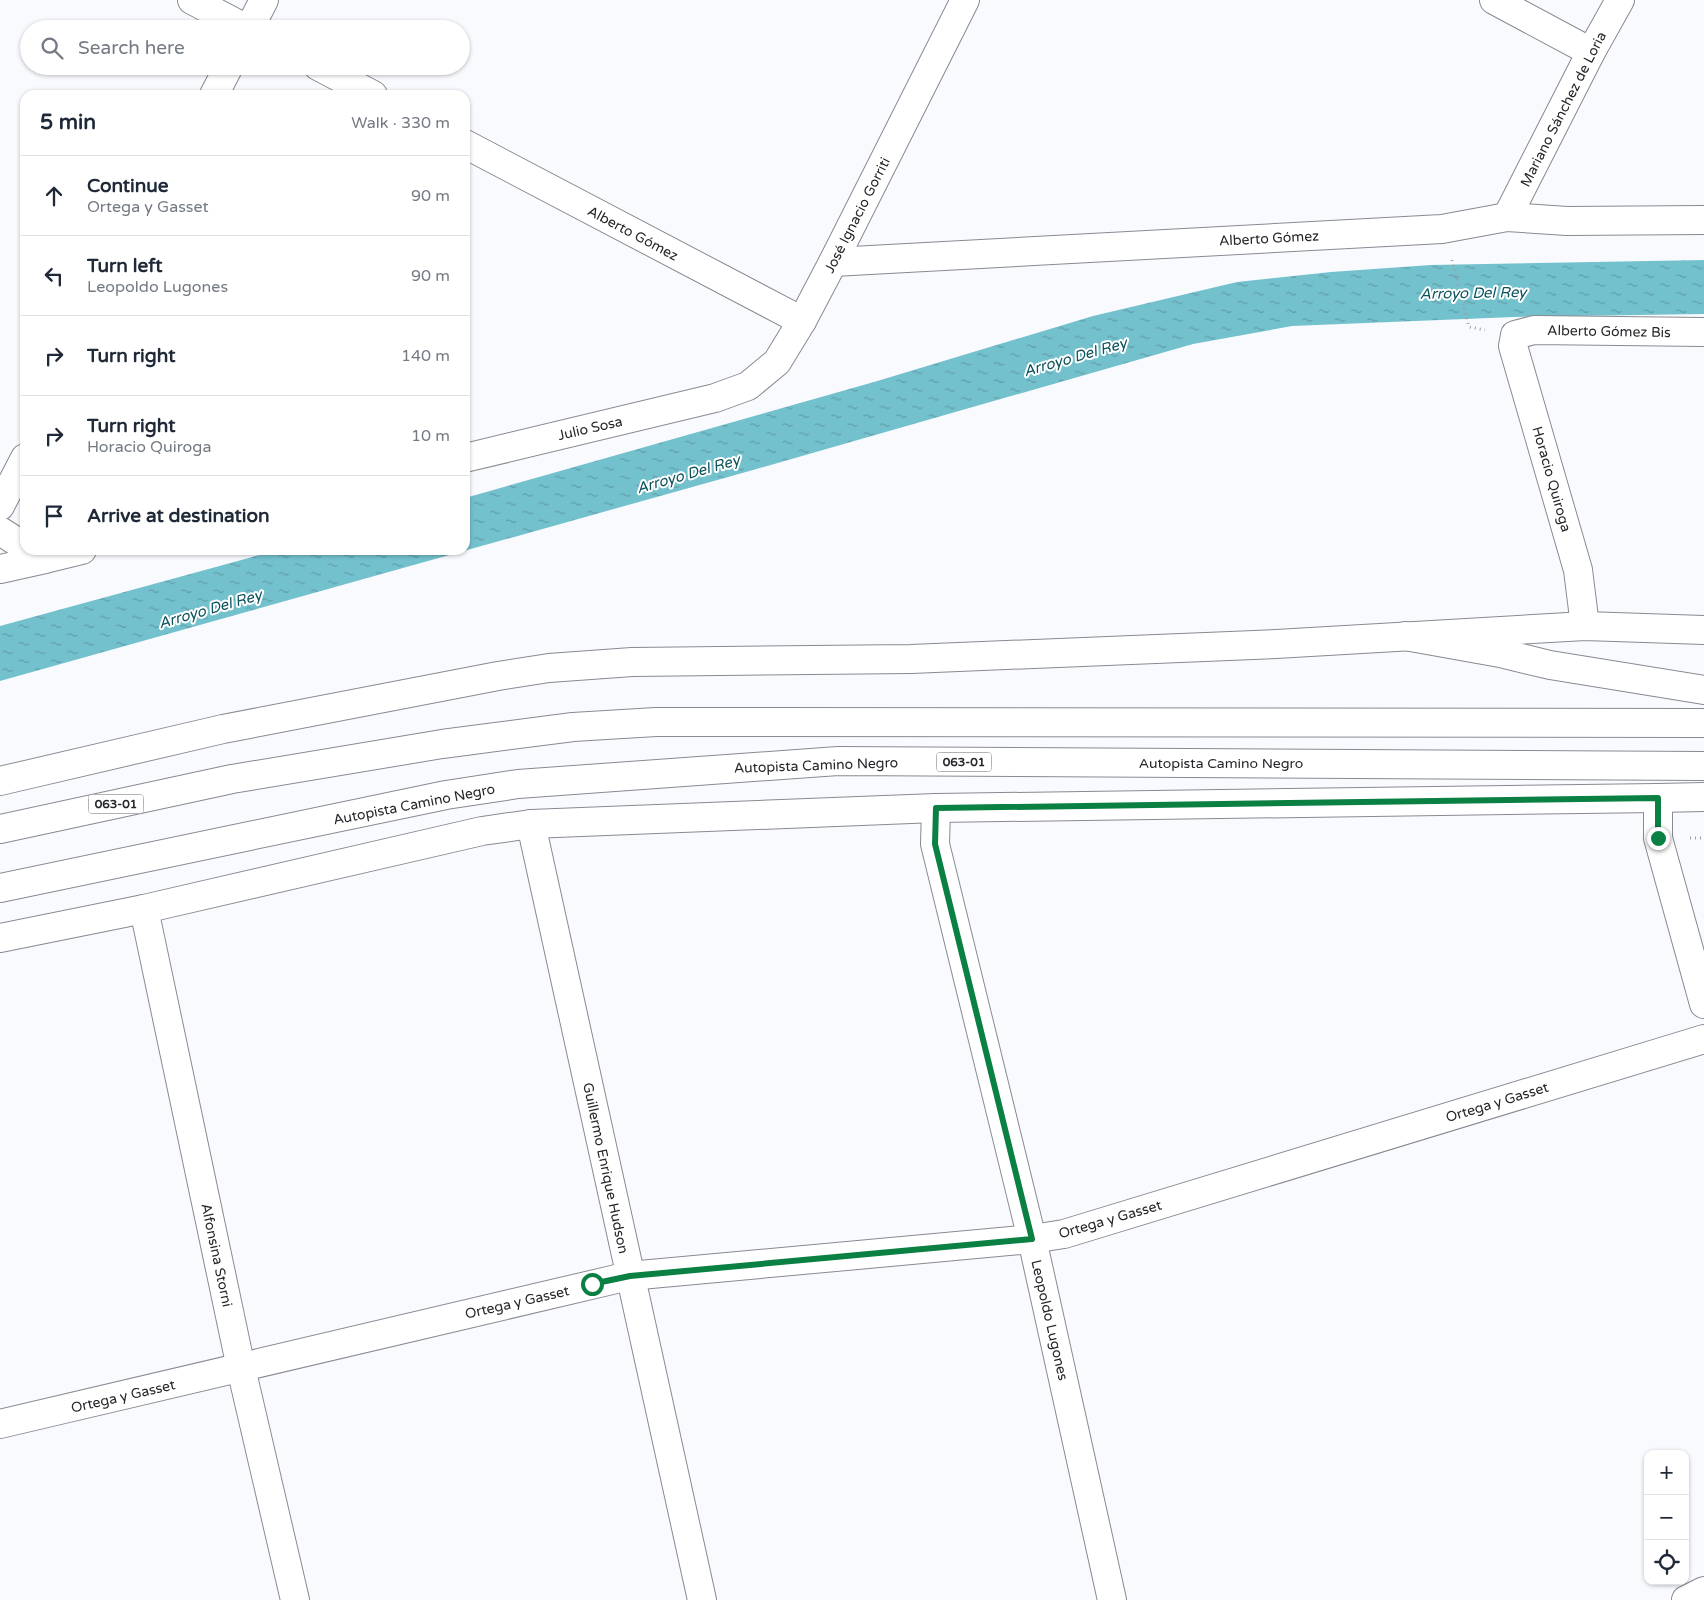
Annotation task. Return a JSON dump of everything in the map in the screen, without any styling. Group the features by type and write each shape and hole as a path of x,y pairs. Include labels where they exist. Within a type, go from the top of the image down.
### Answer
{"main road":[{"path":"192,0 231,20"},
{"path":"253,20 264,0"},
{"name":"José Ignacio Gorriti","path":"715,398 748,386 776,362 802,321 965,0"},
{"path":"1494,0 1591,52"},
{"name":"Mariano Sánchez de Loria","path":"1507,218 1591,52 1620,0"},
{"path":"217,90 224,75"},
{"path":"335,75 363,90"},
{"name":"Alberto Gómez","path":"470,147 802,321"},
{"name":"Alberto Gómez","path":"833,262 1442,229 1507,218 1567,221 1704,220"},
{"name":"Alberto Gómez Bis","path":"1515,334 1534,330 1704,332"},
{"name":"Horacio Quiroga","path":"1515,334 1512,346 1578,570 1585,626"},
{"name":"Julio Sosa","path":"470,457 715,398"},
{"path":"0,506 20,468"},
{"path":"0,531 20,544"},
{"path":"0,569 27,555"},
{"path":"0,781 224,730 498,676 550,668 632,662 911,659 1276,644 1585,626 1704,630"},
{"path":"1405,636 1500,653 1550,665 1704,690"},
{"name":"063-01","path":"0,830 232,779 442,744 573,727 656,722 1704,723"},
{"name":"Autopista Camino Negro","path":"0,888 446,795 518,784 838,761 1704,766"},
{"path":"0,938 144,909 482,831 531,824 936,808 1704,797"},
{"path":"1658,798 1658,838 1704,1004"},
{"name":"Leopoldo Lugones","path":"936,808 935,844 1032,1239 1112,1600"},
{"name":"Guillermo Enrique Hudson","path":"531,824 702,1600"},
{"name":"Alfonsina Storni","path":"144,909 241,1368 295,1600"},
{"name":"Ortega y Gasset","path":"0,1424 630,1276 1032,1239 1064,1234 1704,1039"},
{"path":"1686,1600 1704,1591"}],"path":[{"path":"1451,258 1468,327"}],"water":[{"name":"Arroyo Del Rey","path":"1704,260 1704,314 1514,317 1292,326 1193,344 470,549 470,497 874,382 1093,316 1237,282 1331,272 1431,265"},
{"name":"Arroyo Del Rey","path":"260,555 450,555 0,681 0,626"}],"route":[{"path":"592,1284 630,1276 1032,1239 935,844 936,808 1658,798 1658,838"}]}
